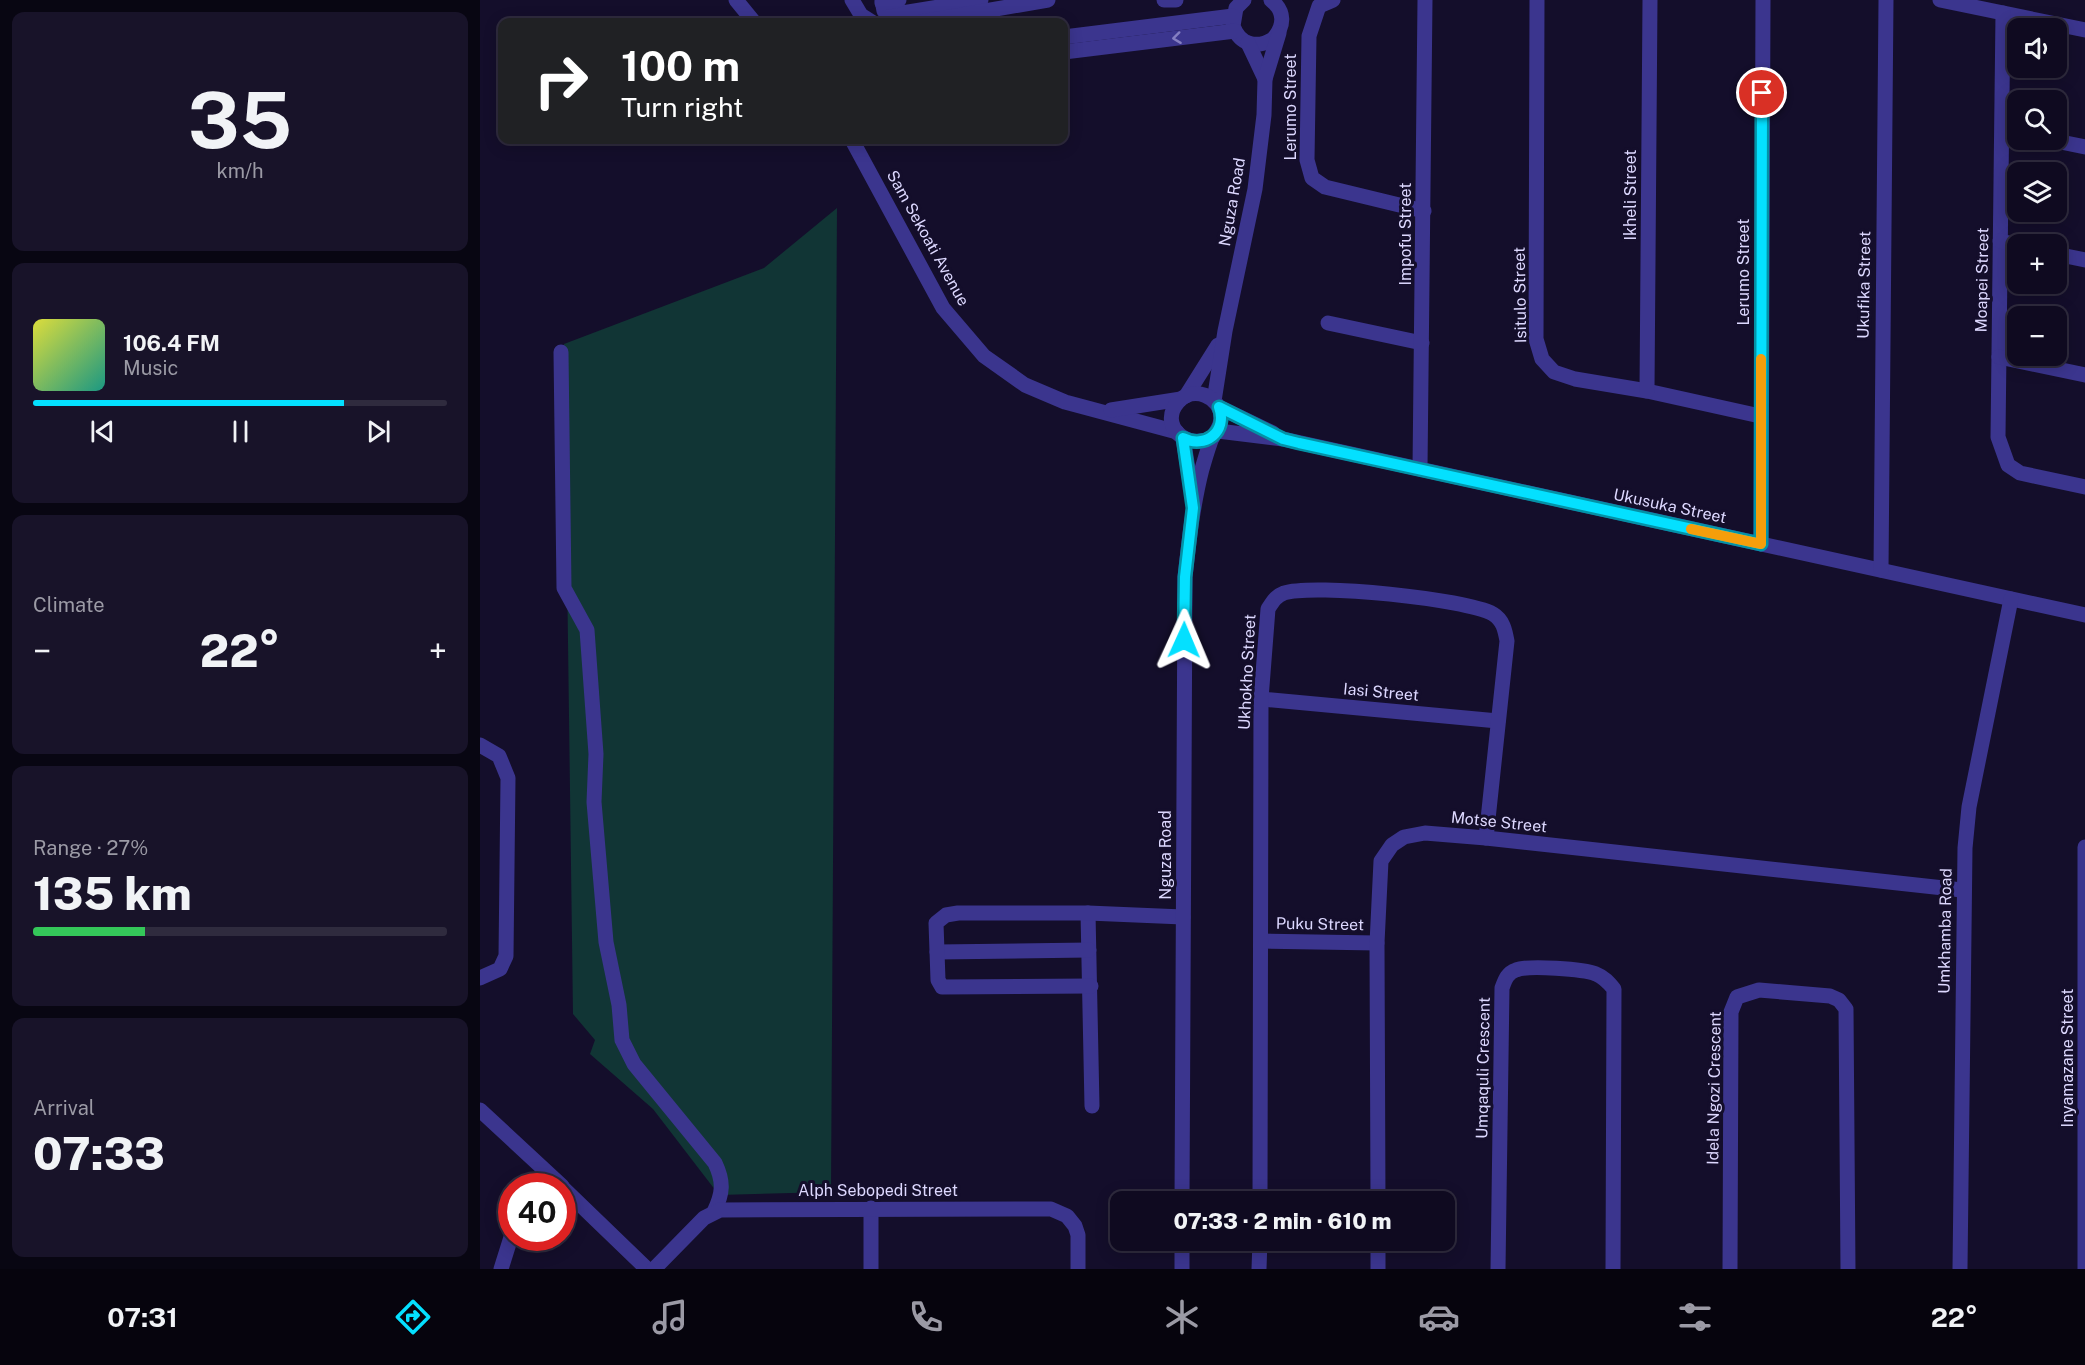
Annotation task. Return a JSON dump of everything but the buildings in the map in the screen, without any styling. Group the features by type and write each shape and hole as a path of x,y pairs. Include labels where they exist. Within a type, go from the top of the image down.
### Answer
{"street":[{"path":"735,0 751,18"},
{"path":"852,0 861,15 866,18"},
{"path":"899,0 882,1 884,11 890,15 981,0"},
{"path":"944,18 1048,0"},
{"path":"1164,0 1176,0"},
{"path":"1234,23 1244,0"},
{"path":"1234,23 1248,43 1267,43 1278,33 1281,26 1280,11 1271,0"},
{"name":"Lerumo Street","path":"1333,0 1319,6 1309,36 1307,160 1312,178 1325,188 1424,210"},
{"name":"Impofu Street","path":"1420,469 1425,0"},
{"name":"Isitulo Street","path":"1538,0 1536,339 1542,359 1554,372 1575,379 1647,391 1760,416"},
{"name":"Ikheli Street","path":"1647,391 1650,0"},
{"name":"Lerumo Street","path":"1761,544 1763,0"},
{"name":"Ukufika Street","path":"1881,570 1886,0"},
{"path":"1940,0 2085,30"},
{"name":"Moapei Street","path":"2003,13 1998,437 2008,465 2020,473 2085,487"},
{"path":"1068,37 1234,23"},
{"path":"1068,51 1234,23"},
{"name":"Nguza Road","path":"1216,404 1225,331 1255,189 1264,115 1265,79 1278,33"},
{"name":"Nguza Road","path":"1248,43 1265,79"},
{"path":"2002,129 2007,130"},
{"path":"2067,143 2085,147"},
{"name":"Sam Sekoati Avenue","path":"856,144 933,291 961,332 984,356 1025,385 1065,402 1105,411 1180,435"},
{"path":"2000,242 2007,243"},
{"path":"2067,256 2085,260"},
{"path":"1328,323 1422,343"},
{"name":"Nguza Road","path":"1183,398 1209,363 1225,331"},
{"path":"561,352 564,588 587,630 596,754 594,802 607,951 619,1005 622,1040 633,1064 715,1164 723,1189 714,1212 704,1218 654,1269"},
{"path":"1999,357 2085,375"},
{"path":"1201,394 1216,404 1221,415 1215,434 1198,442 1180,435 1172,417 1174,409 1183,398 1201,394"},
{"name":"Sam Sekoati Avenue","path":"1105,411 1183,398"},
{"name":"Ukusuka Street","path":"1216,404 1283,439"},
{"name":"Nguza Road","path":"1182,1191 1185,589 1193,508 1215,434"},
{"name":"Ukusuka Street","path":"1215,434 1283,439 2085,615"},
{"name":"Nguza Road","path":"1180,435 1193,508"},
{"name":"Ukhokho Street","path":"1260,1191 1262,699 1268,609 1274,598 1286,593 1366,592 1483,609 1495,615 1504,625 1507,641 1486,838"},
{"name":"Umkhamba Road","path":"1960,1269 1962,890 1969,807 2012,599"},
{"name":"Iasi Street","path":"1262,699 1498,721"},
{"path":"480,745 499,756 508,778 506,956 500,969 480,978"},
{"name":"Motse Street","path":"1378,1191 1377,943 1382,861 1392,844 1404,837 1425,833 1486,838 1962,890"},
{"name":"Inyamazane Street","path":"2085,847 2085,1269"},
{"path":"1091,986 942,987 938,980 936,923 946,915 1089,913 1183,918"},
{"path":"1089,913 1092,1106"},
{"name":"Puku Street","path":"1261,941 1377,943"},
{"path":"937,952 1089,950"},
{"name":"Umqaquli Crescent","path":"1497,1269 1502,988 1506,976 1515,970 1527,968 1594,973 1606,980 1614,989 1613,1269"},
{"name":"Idela Ngozi Crescent","path":"1731,1269 1731,1012 1737,997 1760,990 1830,996 1839,1000 1846,1009 1848,1269"},
{"path":"480,1110 545,1173"},
{"path":"576,1202 647,1269"},
{"name":"Alph Sebopedi Street","path":"714,1212 734,1208 1051,1209 1067,1216 1075,1226 1078,1236 1078,1269"},
{"path":"871,1208 871,1269"},
{"path":"501,1269 507,1251"},
{"path":"1182,1251 1182,1269"},
{"path":"1259,1269 1260,1251"},
{"path":"1378,1251 1378,1269"}],"green space":[{"path":"837,208 831,1192 719,1195 653,1109 590,1054 595,1040 573,1014 564,344 764,268"}],"slow traffic":[{"path":"1691,529 1761,544 1761,359"}],"route":[{"path":"1184,640 1185,577 1193,508 1183,438 1190,442 1198,442 1213,437 1221,423 1219,407 1283,439 1761,544 1762,93"}]}
